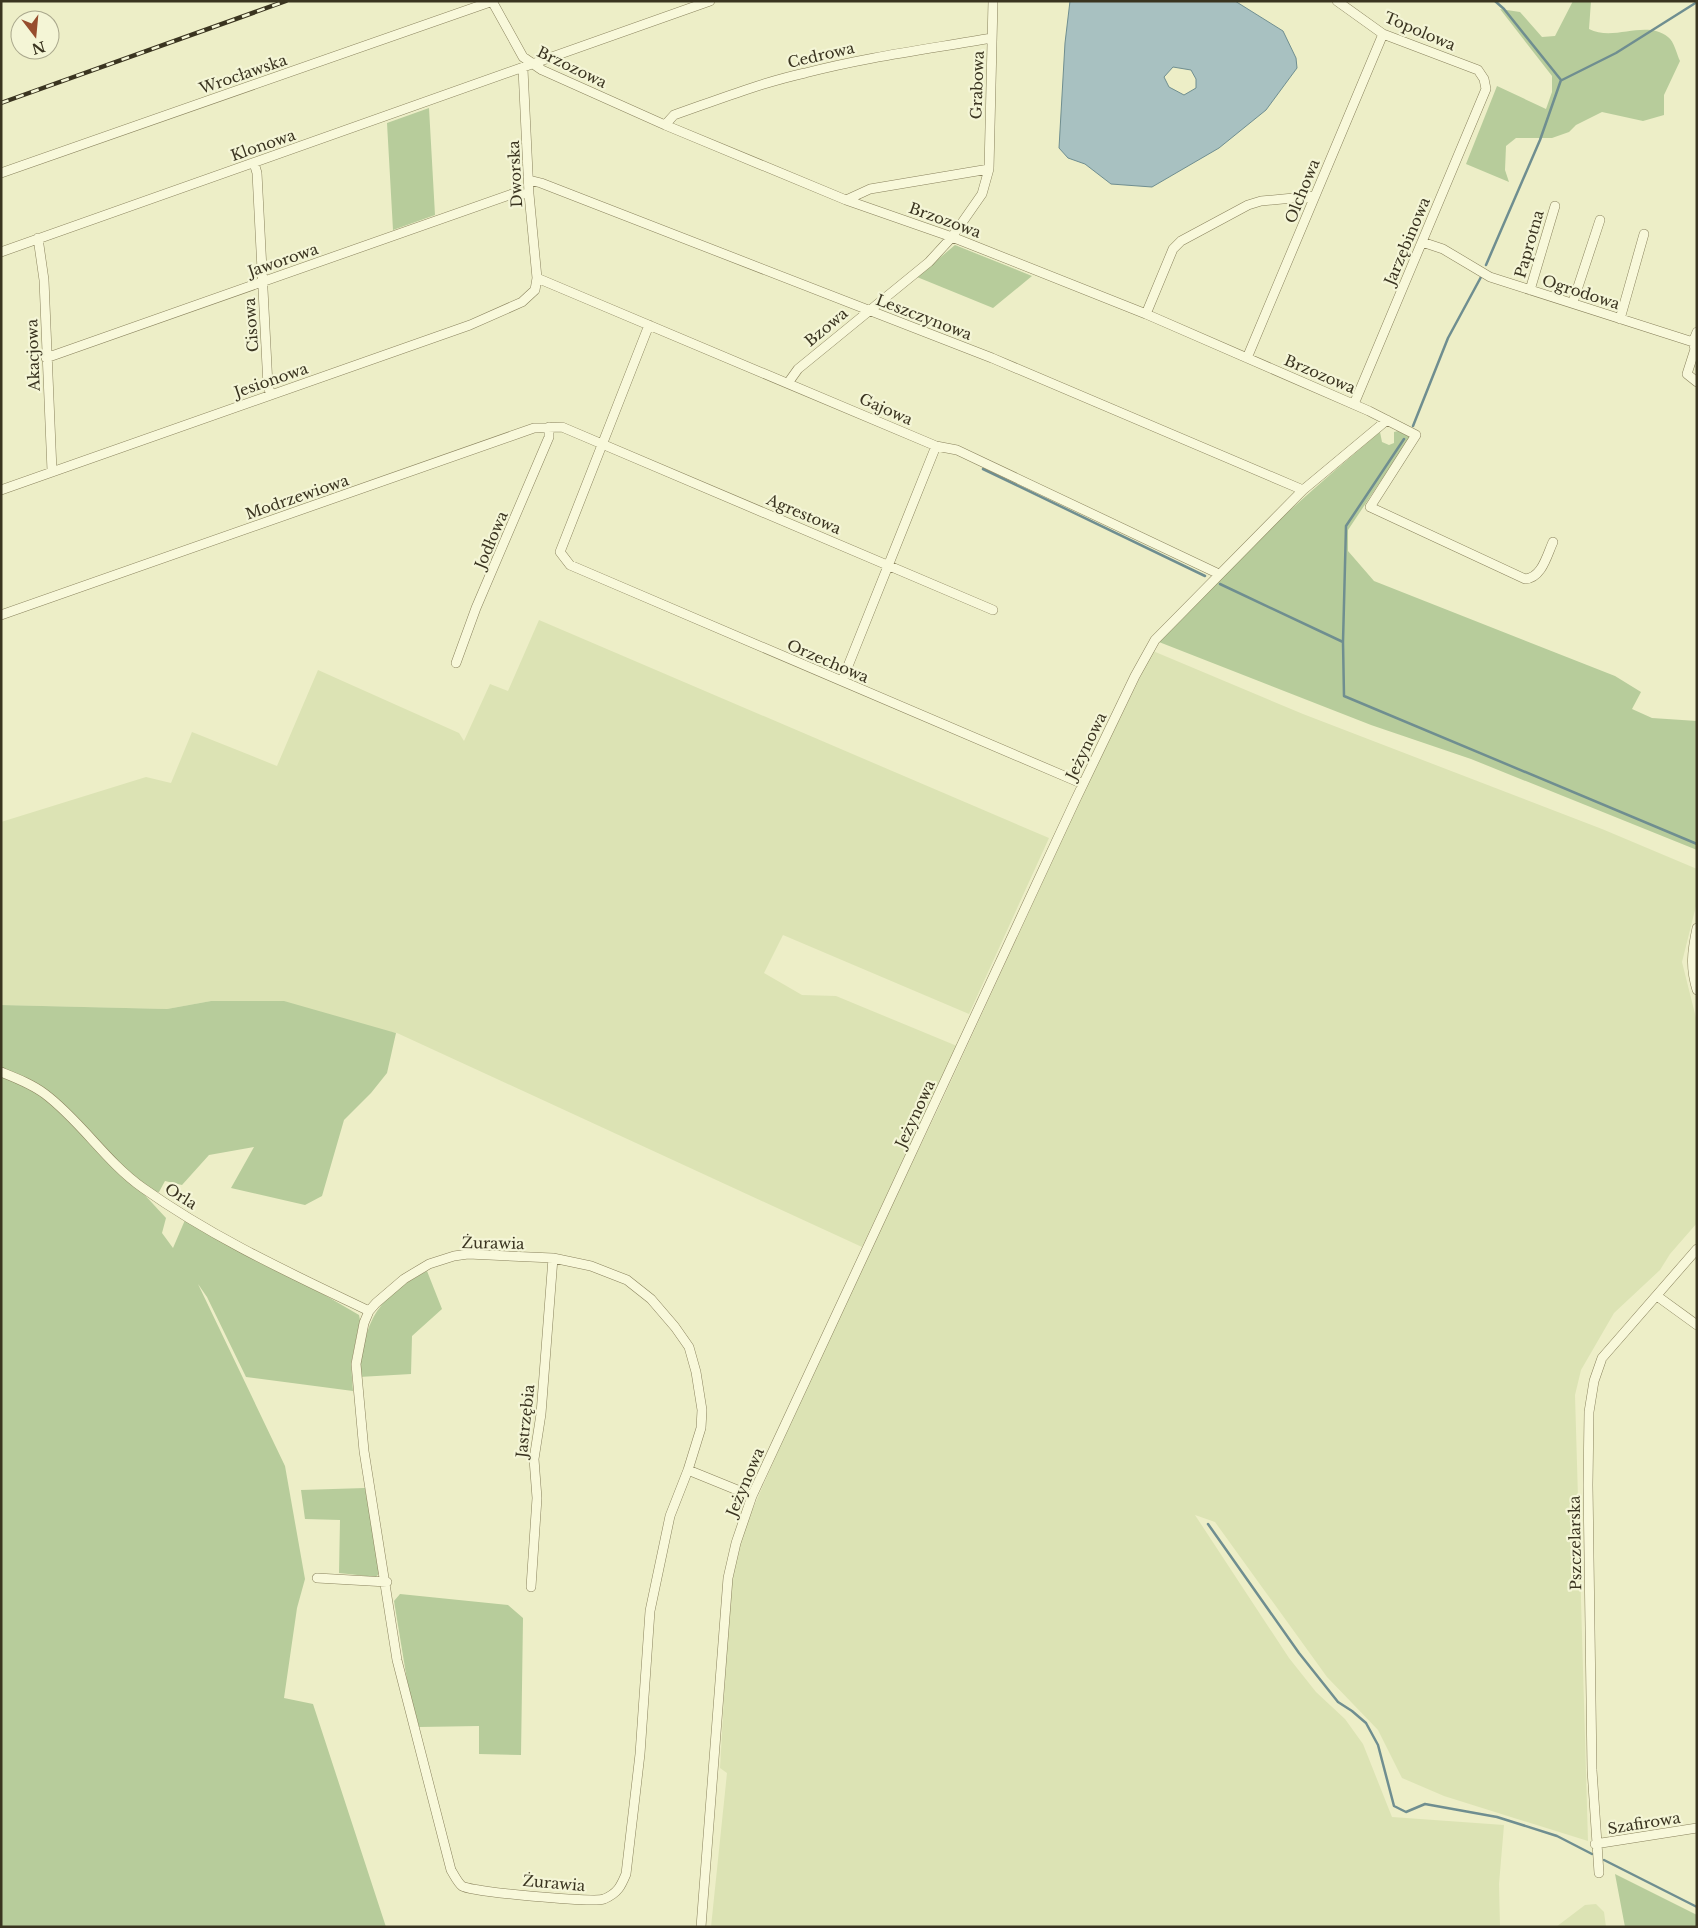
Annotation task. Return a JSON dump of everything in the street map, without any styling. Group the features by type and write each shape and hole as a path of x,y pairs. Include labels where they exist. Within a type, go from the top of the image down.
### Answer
{"street":[{"name":"Brzozowa","path":"493,1 522,57 533,65 665,125 846,200 952,237 1146,314 1354,404 1416,434 1370,507 1525,579 1533,578 1538,574 1553,542"},
{"name":"Wrocławska","path":"1,173 493,1"},
{"name":"Klonowa","path":"1,252 523,69 710,1"},
{"name":"Grabowa","path":"952,237 982,194 989,169 993,1"},
{"name":"Topolowa","path":"1337,1 1383,34 1478,70 1484,79 1486,89"},
{"name":"Olchowa","path":"1247,358 1383,34"},
{"name":"Cedrowa","path":"665,125 674,116 757,86 804,73 853,62 992,38"},
{"name":"Dworska","path":"523,69 530,180 529,194 537,278"},
{"name":"Jarzębinowa","path":"1354,404 1486,89"},
{"name":"Cisowa","path":"254,163 257,173 268,386 271,394"},
{"path":"846,200 870,189 989,169"},
{"name":"Leszczynowa","path":"530,180 992,358 1303,490"},
{"name":"Jaworowa","path":"46,358 512,194 529,194"},
{"path":"1146,314 1173,249 1181,241 1248,205 1261,201 1314,196"},
{"name":"Paprotna","path":"1530,290 1555,206"},
{"path":"1573,302 1600,220"},
{"path":"1620,319 1644,234"},
{"name":"Bzowa","path":"788,383 798,369 929,262 952,237"},
{"name":"Akacjowa","path":"38,238 44,280 52,471"},
{"name":"Ogrodowa","path":"1422,242 1443,250 1490,277 1573,302 1693,342"},
{"name":"Gajowa","path":"537,278 936,446 957,450 1219,574"},
{"name":"Jesionowa","path":"1,490 497,314 522,302 535,290 537,278"},
{"path":"604,444 649,325"},
{"path":"1697,332 1693,342 1695,349 1687,374 1697,382"},
{"name":"Jeżynowa","path":"701,1927 728,1578 736,1543 752,1496 1083,784 1135,676 1155,640 1303,490 1386,420"},
{"name":"Modrzewiowa","path":"1,615 534,428 562,427 604,444"},
{"name":"Jodłowa","path":"456,663 476,608 549,437 549,428"},
{"name":"Orzechowa","path":"604,444 560,552 570,565 1083,784"},
{"name":"Agrestowa","path":"604,444 993,610"},
{"path":"842,681 936,446"},
{"path":"1697,928 1691,956 1692,973 1697,990"},
{"name":"Orla","path":"1,1072 45,1094 132,1179 155,1196 220,1236 289,1273 369,1311"},
{"name":"Pszczelarska","path":"1599,1873 1592,1770 1588,1514 1589,1412 1594,1381 1602,1358 1697,1249"},
{"name":"Żurawia","path":"468,1254 553,1258 591,1266 627,1280 664,1313 689,1347 700,1390 702,1410 701,1428 688,1470 670,1516 650,1611 640,1754 626,1874 619,1891 603,1900 480,1892 462,1886 451,1870 397,1660 387,1582 370,1490 356,1382 357,1352 369,1311 404,1279 429,1264 448,1257 468,1254"},
{"name":"Jastrzębia","path":"530,1586 537,1498 534,1459 541,1414 553,1258"},
{"path":"1657,1296 1697,1325"},
{"path":"688,1470 752,1496"},
{"path":"318,1578 387,1582"},
{"name":"Szafirowa","path":"1596,1844 1697,1828"}],"green space":[{"path":"1573,1 1591,1 1589,29 1609,33 1649,30 1659,32 1670,39 1680,61 1664,95 1664,115 1643,121 1602,112 1576,125 1569,132 1552,138 1516,138 1506,146 1505,170 1509,182 1466,164 1497,86 1546,109 1552,92 1552,76 1500,9 1520,12 1542,37 1555,36"},
{"path":"429,108 435,215 393,230 387,123"},
{"path":"955,245 1032,276 993,308 917,277"},
{"path":"1398,431 1410,437 1348,530 1348,551 1374,581 1615,676 1641,692 1632,709 1652,718 1697,721 1697,850 1471,759 1371,725 1159,642 1237,559 1323,481 1380,432 1382,442 1389,445 1394,443 1394,432"},
{"path":"539,620 1049,838 969,1014 783,935 764,973 802,995 836,996 957,1046 862,1247 397,1033 211,1001 167,1009 1,1005 1,822 146,777 171,783 192,732 277,766 318,670 459,733 464,741 490,684 508,691"},
{"path":"1153,651 1303,714 1602,829 1697,869 1697,902 1682,962 1697,1022 1697,1223 1670,1254 1660,1270 1614,1313 1581,1370 1575,1395 1588,1841 1444,1796 1402,1778 1378,1730 1327,1677 1215,1522 1195,1515 1289,1658 1316,1692 1345,1719 1363,1744 1392,1817 1504,1825 1499,1884 1500,1927 711,1927 727,1773 720,1768 728,1626 733,1566 741,1536 817,1362 939,1107 1086,788"},
{"path":"211,1001 284,1001 396,1033 387,1073 371,1093 344,1120 322,1196 305,1205 231,1188 254,1147 209,1155 182,1185 165,1181 159,1192 141,1191 166,1218 162,1233 173,1248 185,1220 256,1261 323,1294 359,1315 360,1320 351,1364 353,1391 246,1377 207,1297 198,1284 285,1466 305,1579 297,1608 284,1698 313,1704 386,1927 1,1927 1,1005 167,1009"},
{"path":"427,1271 442,1309 412,1336 411,1374 359,1377 369,1326 376,1314 395,1291"},
{"path":"365,1488 380,1572 376,1577 339,1573 340,1520 305,1519 301,1490"},
{"path":"400,1594 508,1605 523,1618 521,1755 479,1754 479,1726 419,1727 408,1686 394,1601"},
{"path":"1615,1874 1697,1915 1697,1927 1625,1927"},
{"path":"1596,1904 1604,1912 1606,1927 1556,1927 1585,1905"}],"water":[{"path":"1070,1 1235,1 1283,31 1296,58 1297,68 1266,110 1219,148 1152,187 1111,184 1085,164 1068,158 1059,148 1065,43","holes":["1173,67 1191,70 1196,79 1196,88 1184,95 1169,87 1164,77"]}],"waterway":[{"path":"1486,265 1540,140 1561,80 1504,9 1495,1"},
{"path":"1562,80 1616,53 1697,2"},
{"path":"1413,426 1448,338 1481,277"},
{"path":"1404,439 1346,526 1343,642 1344,696 1697,844"},
{"path":"983,469 1205,576"},
{"path":"1220,584 1343,642"},
{"path":"1208,1524 1299,1653 1338,1702 1366,1723 1378,1745 1394,1806 1406,1812 1425,1804 1497,1817 1557,1836 1592,1854"},
{"path":"1604,1860 1697,1907"}],"railway":[{"path":"1,103 286,1"}]}
